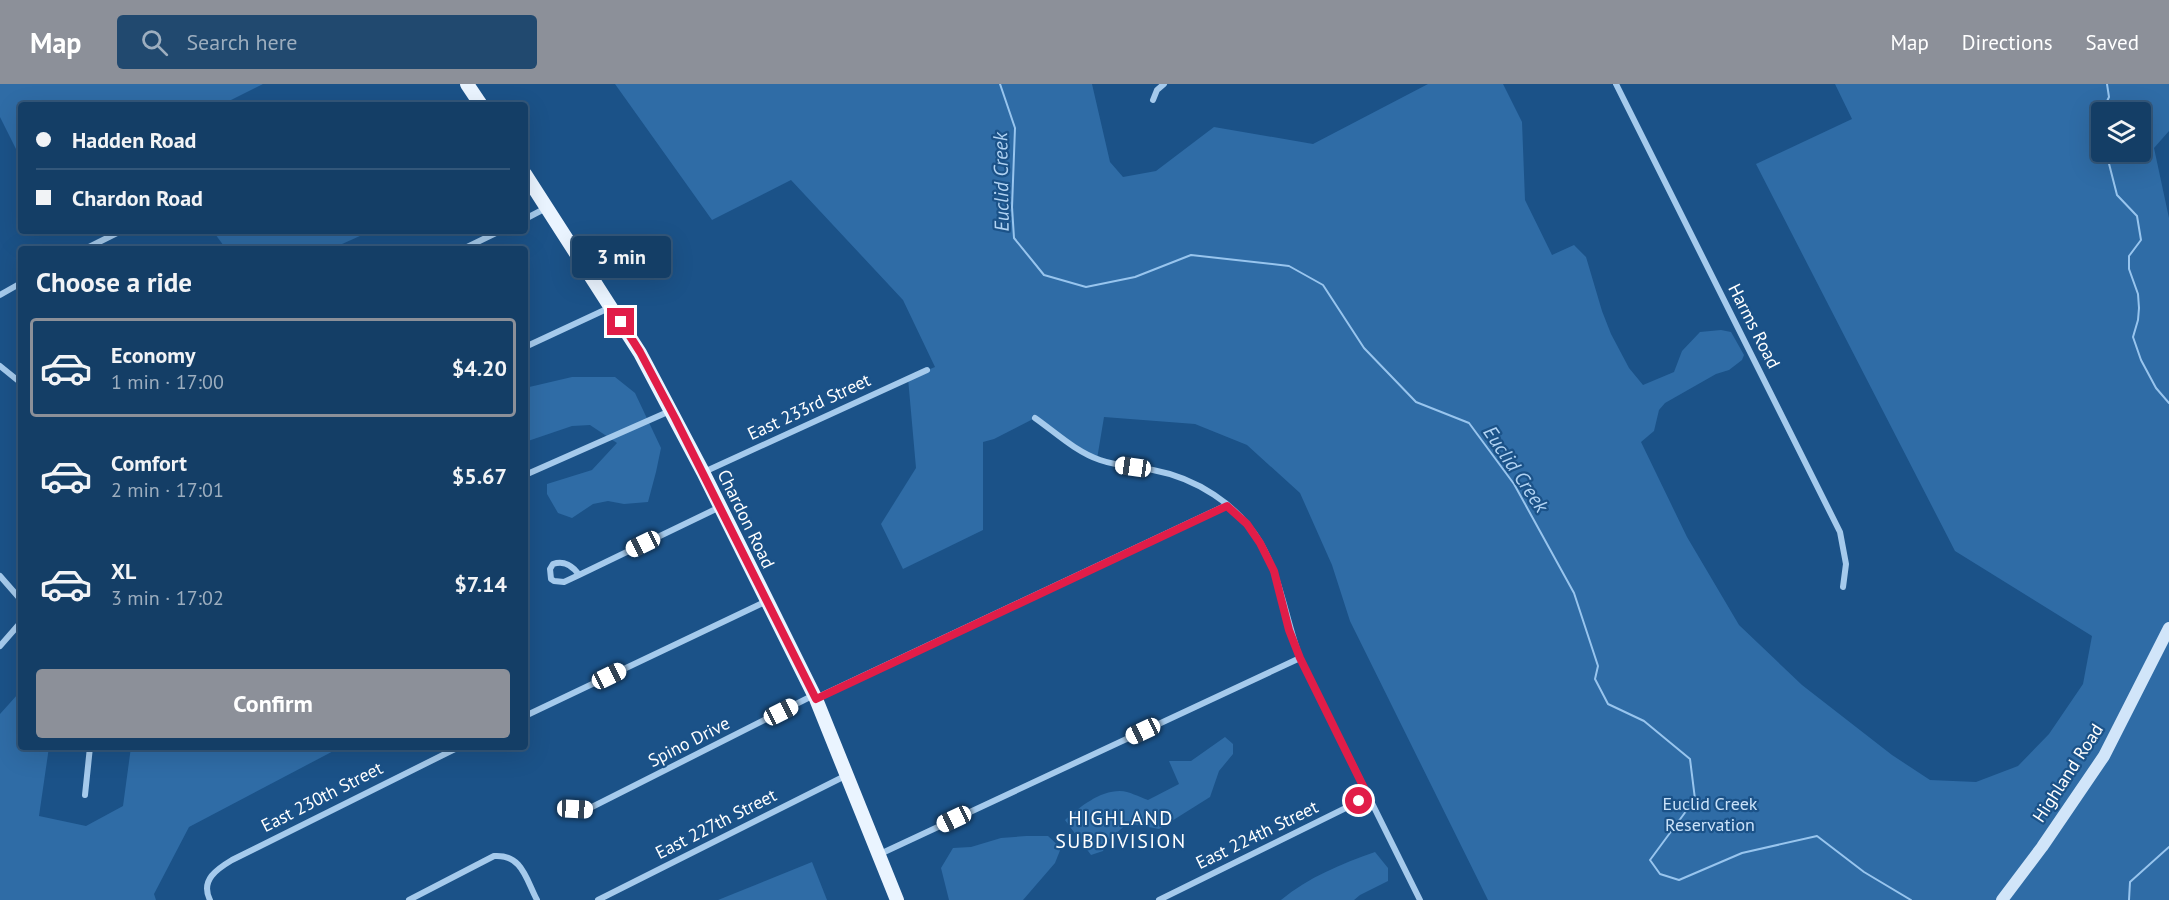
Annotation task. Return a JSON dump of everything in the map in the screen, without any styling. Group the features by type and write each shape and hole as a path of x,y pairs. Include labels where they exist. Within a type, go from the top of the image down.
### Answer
{"main road":[{"path":"467,84 479,102"},
{"name":"Chardon Road","path":"528,179 640,352 703,472 815,697 897,900"}],"street":[{"path":"1153,100 1157,90 1164,84"},
{"name":"Harms Road","path":"1616,84 1840,532 1846,564 1843,587"},
{"path":"528,218 547,208"},
{"path":"91,246 115,234"},
{"path":"469,246 494,234"},
{"path":"0,295 18,285"},
{"path":"528,346 611,308"},
{"path":"0,366 18,381"},
{"name":"East 233rd Street","path":"703,472 927,370"},
{"path":"528,474 671,411"},
{"path":"1035,418 1097,459 1179,476 1208,490 1247,524 1260,543 1274,571 1289,630 1300,658 1420,900"},
{"name":"Spino Drive","path":"575,809 588,809 815,697 1227,506"},
{"path":"579,575 575,569 562,562 554,564 550,569 551,579 556,583 579,575 720,507"},
{"path":"0,576 18,597"},
{"path":"528,715 767,601"},
{"path":"0,646 18,625"},
{"name":"Highland Road","path":"2004,898 2104,756 2169,628"},
{"path":"879,854 1300,658"},
{"path":"85,795 90,750"},
{"name":"East 230th Street","path":"210,900 207,894 208,880 216,870 232,860 453,750"},
{"name":"East 227th Street","path":"598,900 848,774"},
{"name":"East 224th Street","path":"1159,900 1368,796"},
{"path":"409,900 495,855 507,855 518,862 537,900"}],"green space":[{"path":"0,84 263,84 227,102 18,102 18,153 0,117"},
{"name":"Euclid Creek Reservation","path":"615,84 1092,84 1110,162 1123,177 1156,171 1214,127 1313,144 1428,84 1503,84 1522,122 1525,200 1552,255 1574,245 1586,257 1611,334 1629,368 1643,385 1674,372 1682,351 1700,332 1721,330 1731,332 1744,355 1742,360 1729,370 1716,374 1665,403 1659,410 1654,431 1641,442 1687,537 1739,625 1802,685 1892,755 1930,780 1976,782 2018,766 2049,734 2083,684 2092,636 1955,551 1756,164 1852,119 1835,84 2169,84 2169,131 2154,148 2169,218 2169,900 1488,900 1350,621 1332,565 1300,493 1247,445 1195,424 1104,417 1097,459 1035,418 994,439 983,442 983,530 903,569 881,524 916,468 908,378 935,367 903,300 791,180 712,220"},
{"path":"215,234 364,234 338,246 224,246"},
{"path":"572,377 615,377 635,393 661,448 648,502 624,504 608,501 593,504 572,518 558,513 547,494 547,484 592,470 617,443 590,425 572,426 528,441 528,387"},
{"path":"18,694 18,750 49,750 39,816 86,826 123,806 131,750 335,750 189,827 154,894 156,900 0,900 0,714"},
{"path":"1225,737 1233,744 1233,754 1219,771 1210,797 1159,829 1128,823 1107,841 1103,851 1091,855 1065,820 1083,805 1105,794 1123,791 1148,800 1179,784 1169,761 1191,761"},
{"path":"1048,836 1061,848 1055,863 1023,900 949,900 941,868 953,848 971,847 1001,838"},
{"path":"1375,852 1388,868 1388,881 1354,900 1281,900 1303,884 1326,872"},
{"path":"812,862 827,900 718,900"}],"waterway":[{"name":"Euclid Creek","path":"1000,84 1015,128 1012,207 1014,238 1044,275 1086,287 1135,277 1191,255 1289,266 1323,285 1364,348 1416,402 1469,423 1514,484 1574,593 1598,666 1595,679 1608,704 1644,721 1690,759 1695,799 1650,860 1660,874 1679,880 1742,853 1817,836 1864,872 1911,900"},
{"path":"2107,84 2109,97 2107,102"},
{"path":"2109,162 2117,195 2137,216 2141,240 2129,256 2129,269 2138,294 2139,308 2133,337 2141,360 2156,388 2169,403"},
{"path":"2129,900 2130,882 2169,847"}],"district":[{"name":"HIGHLAND SUBDIVISION","path":"1121,830"}],"route":[{"path":"621,322 640,352 703,472 816,699 1227,506 1247,524 1260,543 1274,571 1289,630 1300,658 1368,796 1359,801"}]}
